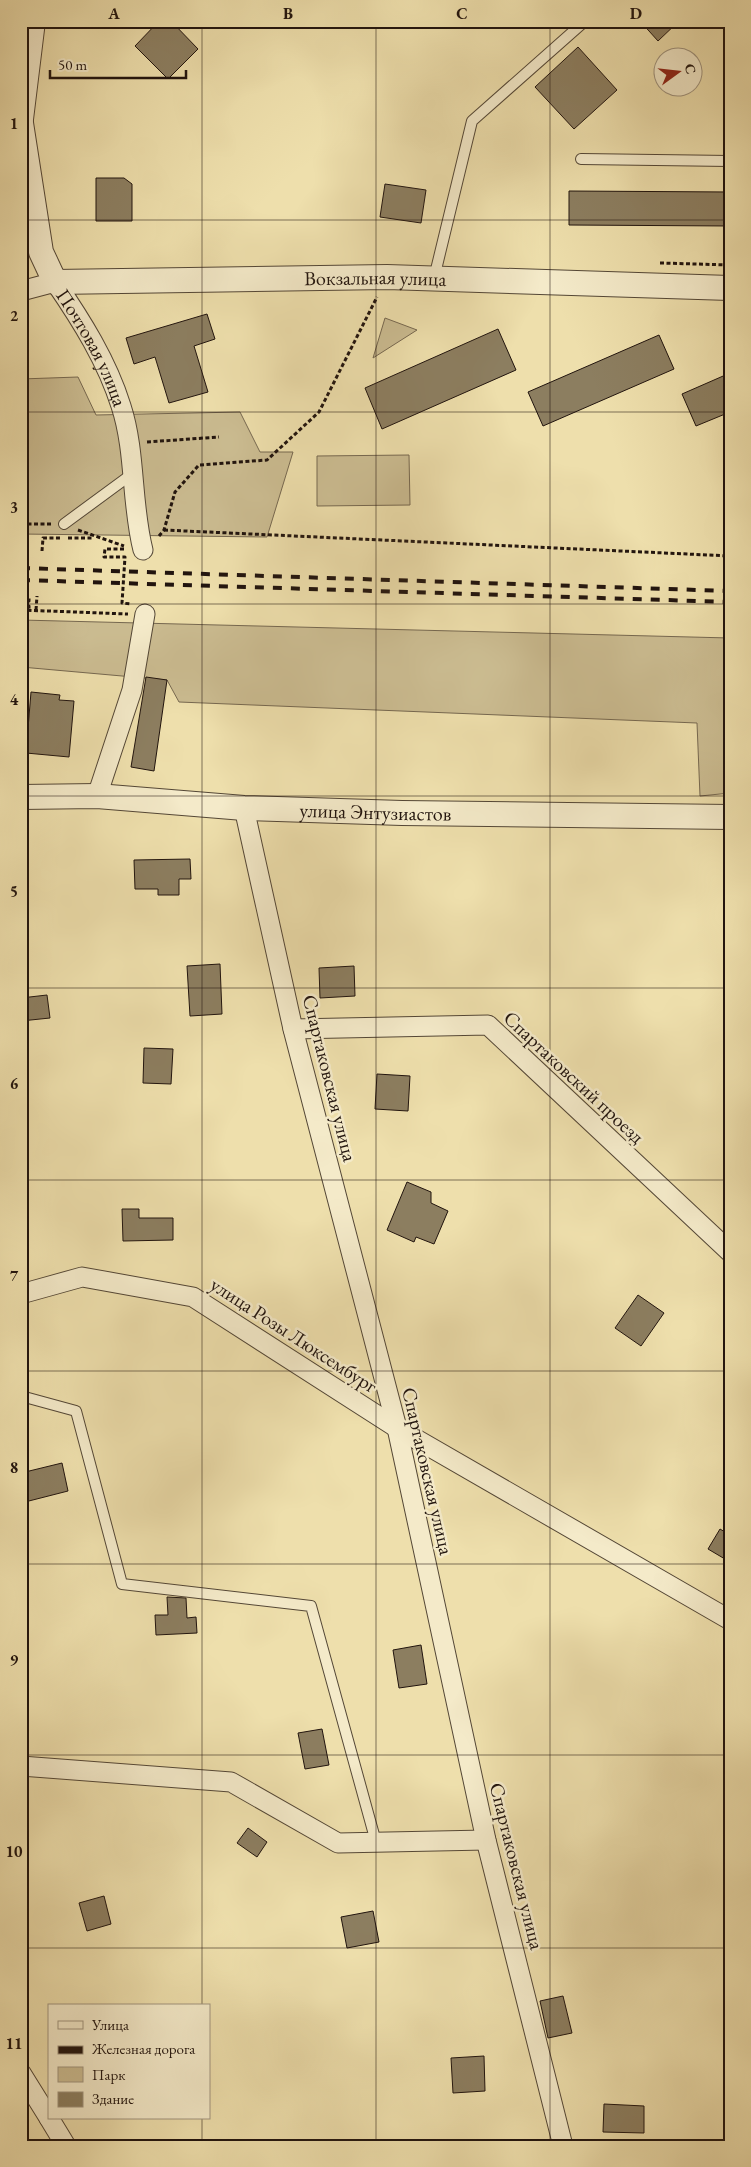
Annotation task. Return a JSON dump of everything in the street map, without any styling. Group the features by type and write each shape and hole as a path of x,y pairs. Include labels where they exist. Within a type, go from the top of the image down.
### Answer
{"street":[{"path":"21,119 33,21"},
{"name":"Почтовая улица","path":"21,123 40,252 55,282 91,337 121,406 129,443 143,548"},
{"name":"Вокзальная улица","path":"21,291 55,282 387,277 730,288"},
{"path":"97,796 132,690 145,614"},
{"name":"улица Энтузиастов","path":"21,797 97,796 244,808 402,813 730,817"},
{"name":"Спартаковская улица","path":"244,808 293,1029 397,1428 486,1840 563,2146"},
{"name":"Спартаковский проезд","path":"293,1029 488,1025 730,1252"},
{"name":"улица Розы Люксембург","path":"21,1294 82,1277 193,1297 397,1428 730,1620"},
{"path":"21,1766 231,1782 338,1842 486,1840"},
{"path":"21,2073 48,2116"},
{"path":"50,2120 66,2146"}],"lane":[{"path":"434,278 472,121 585,21"},
{"path":"581,159 730,161"},
{"path":"64,524 132,474"},
{"path":"21,1396 76,1411 122,1584 311,1606 376,1842"}],"path":[{"path":"21,610 145,614 145,604 122,603 125,557 104,557 105,549 143,548 154,542 164,530 175,492 200,465 267,460 319,412 387,277"},
{"path":"157,441 219,436"},
{"path":"21,465 22,523 64,524 120,546 143,548"},
{"path":"164,530 730,556"},
{"path":"42,551 43,538"},
{"path":"21,600 29,601 29,596"},
{"path":"36,610 37,596"},
{"path":"21,605 29,606 29,610"}],"green space":[{"path":"385,318 417,330 373,358"},
{"path":"78,377 96,415 240,412 260,452 293,452 267,537 21,534 21,379"},
{"path":"409,455 410,505 317,506 317,456"},
{"path":"21,620 730,638 730,793 700,796 697,723 179,702 167,680 21,667"}],"building":[{"path":"159,21 171,21 198,49 168,79 135,46"},
{"path":"640,21 679,21 658,41"},
{"path":"578,47 617,90 574,129 535,87"},
{"path":"96,178 124,178 132,184 132,221 96,221"},
{"path":"385,184 426,190 421,223 380,217"},
{"path":"569,191 730,192 730,226 569,225"},
{"path":"207,314 215,339 194,346 208,392 169,403 155,357 134,364 126,338"},
{"path":"498,329 516,370 382,429 365,388"},
{"path":"659,335 674,369 543,426 528,392"},
{"path":"730,373 730,412 696,426 682,394"},
{"path":"146,677 167,680 154,771 131,767"},
{"path":"31,692 60,695 59,700 74,701 69,757 26,753"},
{"path":"190,859 191,879 179,879 179,895 158,895 158,889 135,889 134,860"},
{"path":"220,964 222,1014 190,1016 187,966"},
{"path":"354,966 355,996 320,998 319,968"},
{"path":"47,995 50,1018 21,1021 21,998"},
{"path":"144,1048 173,1049 171,1084 143,1083"},
{"path":"377,1074 410,1076 408,1111 375,1109"},
{"path":"407,1182 431,1192 431,1203 448,1211 434,1244 416,1237 414,1242 387,1230"},
{"path":"122,1209 139,1209 139,1218 173,1218 173,1240 123,1241"},
{"path":"638,1295 664,1313 641,1346 615,1328"},
{"path":"62,1463 68,1491 21,1503 21,1473"},
{"path":"720,1529 730,1535 730,1562 708,1549"},
{"path":"167,1597 186,1598 187,1618 196,1617 197,1633 156,1635 155,1615 168,1615"},
{"path":"421,1645 427,1684 399,1688 393,1650"},
{"path":"322,1729 329,1765 305,1769 298,1733"},
{"path":"248,1828 267,1842 257,1857 237,1843"},
{"path":"104,1896 111,1924 87,1931 79,1903"},
{"path":"373,1911 379,1942 347,1948 341,1917"},
{"path":"563,1996 572,2033 548,2038 540,2001"},
{"path":"484,2056 485,2091 453,2093 451,2058"},
{"path":"604,2104 644,2106 644,2133 603,2132"}],"railway":[{"path":"21,568 730,591"},
{"path":"21,580 730,602"}]}
